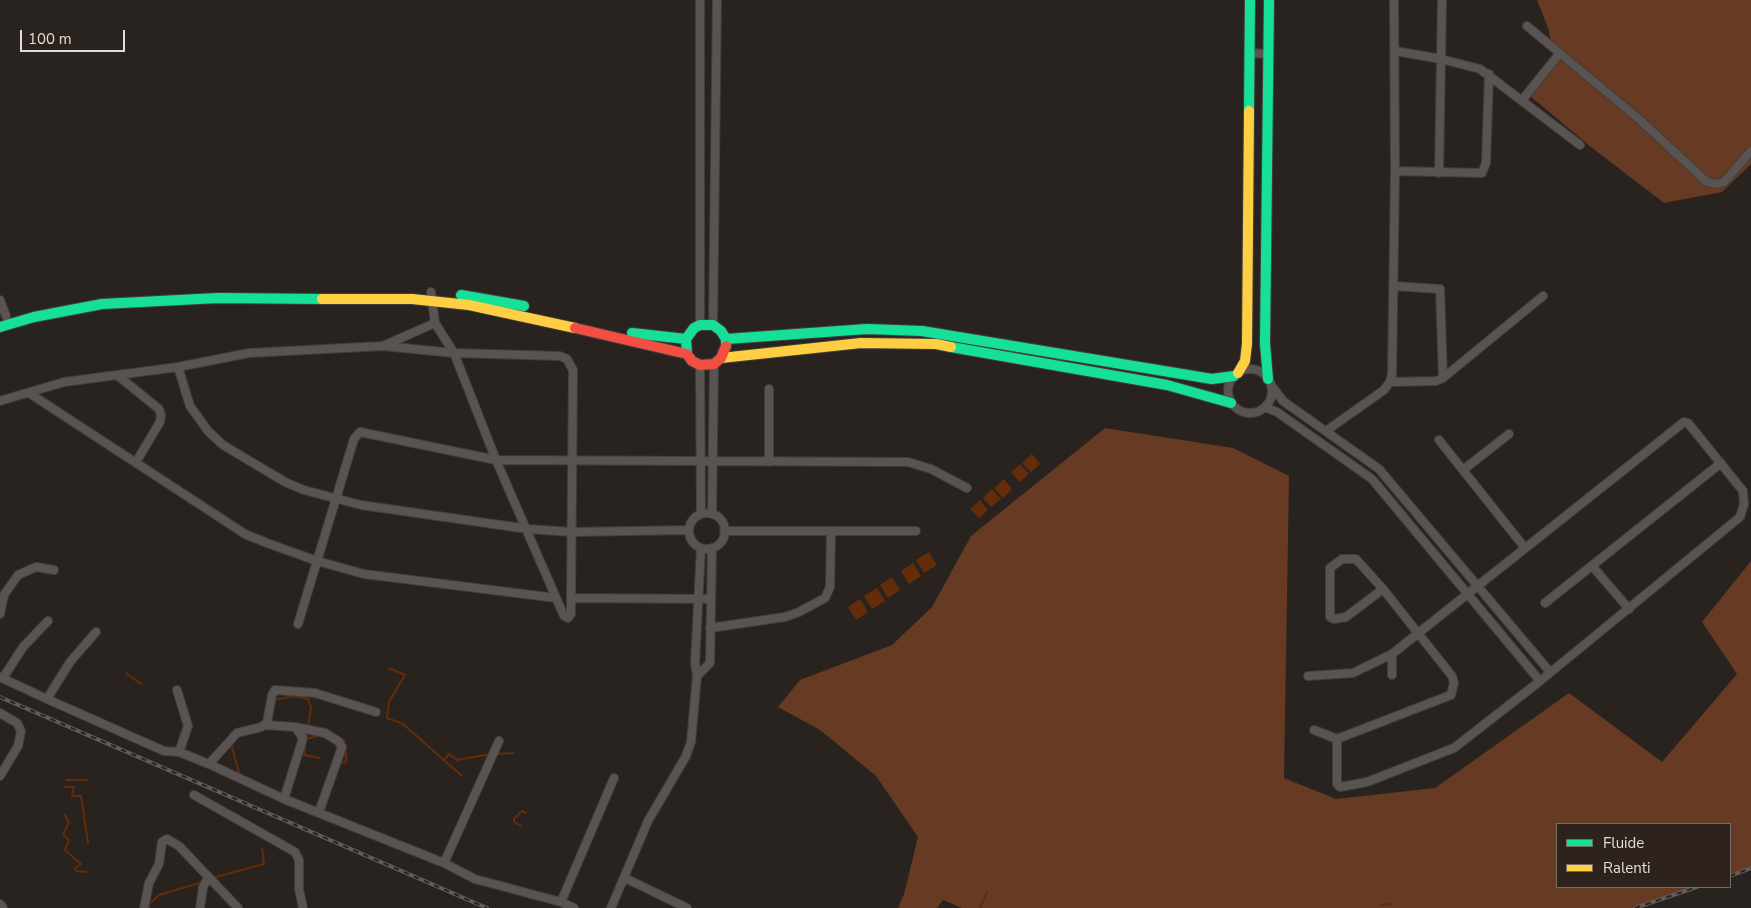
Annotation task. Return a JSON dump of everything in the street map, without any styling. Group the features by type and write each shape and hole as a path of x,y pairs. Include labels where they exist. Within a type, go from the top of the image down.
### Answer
{"main road":[{"path":"726,339 867,329 922,331 1212,379 1236,374 1245,361 1247,344 1250,0"},
{"path":"1269,0 1265,344 1269,382"},
{"path":"3,317 90,298 130,293 176,296 432,296 494,299 644,335 686,339"},
{"path":"0,327 34,317 102,304 176,296"},
{"path":"432,296 687,354"},
{"path":"718,361 726,346 726,339 721,331 713,326 700,325 694,328 686,339 687,354 692,361 700,365 718,361 861,343 936,344 1167,385 1231,403"}],"street":[{"path":"700,0 700,325"},
{"path":"713,326 717,0"},
{"path":"1326,431 1384,390 1390,382 1392,374 1395,171 1394,0"},
{"path":"1439,173 1442,0"},
{"path":"1527,26 1638,119 1708,182 1718,184 1724,182 1751,151"},
{"path":"1394,51 1441,58 1480,69 1523,99 1580,145"},
{"path":"1249,53 1268,54"},
{"path":"1523,99 1560,54"},
{"path":"1395,171 1478,174 1485,170 1489,74"},
{"path":"1394,286 1440,289 1443,378"},
{"path":"0,401 64,382 178,367 250,354 383,346 454,353 560,356 567,359 573,370 571,598 568,618 564,616 528,529 496,460 454,353 435,323 432,296"},
{"path":"1390,382 1436,381 1443,378 1543,296"},
{"path":"0,300 3,317"},
{"path":"383,346 435,323"},
{"path":"712,514 718,361"},
{"path":"700,365 701,514"},
{"path":"178,367 190,406 208,431 222,445 286,482 337,500 528,529 572,532 689,530"},
{"path":"1269,382 1271,397 1260,411 1247,413 1235,408 1231,403 1228,389 1236,374 1244,370 1258,371 1269,382 1283,401 1379,469 1550,672"},
{"path":"117,375 159,409 161,415 160,422 136,462"},
{"path":"769,389 769,462"},
{"path":"30,393 245,534 317,561 385,578 556,598"},
{"path":"1265,407 1277,412 1372,480 1466,595 1540,681"},
{"path":"1308,676 1353,673 1392,654 1684,422 1688,423 1743,492 1744,504 1740,517 1540,681 1454,748 1361,784 1342,788 1338,786 1337,739"},
{"path":"298,624 354,439 360,432 496,460 908,462 931,469 968,488"},
{"path":"1463,470 1509,434"},
{"path":"1439,440 1525,548"},
{"path":"1546,603 1721,463"},
{"path":"1372,480 1379,469"},
{"path":"701,514 712,514 721,520 724,531 721,541 712,548 700,548 692,541 689,530 692,520 701,514"},
{"path":"724,531 916,531"},
{"path":"710,628 785,617 800,612 825,598 830,587 831,531"},
{"path":"611,908 648,821 686,756 691,742 697,676 695,663 700,548"},
{"path":"697,676 710,663 712,548"},
{"path":"1314,730 1337,739 1451,695 1454,683 1452,676 1419,632 1383,589 1356,559 1342,559 1330,568 1330,617 1334,619 1346,617 1383,589"},
{"path":"0,614 4,595 18,575 36,567 54,570"},
{"path":"1593,567 1629,608"},
{"path":"571,598 711,598"},
{"path":"48,621 23,647 2,678 164,751 179,752 209,764 284,799 444,863 475,879 561,902 574,908"},
{"path":"47,699 70,662 96,632"},
{"path":"1392,654 1392,675"},
{"path":"178,690 188,726 179,752"},
{"path":"265,725 268,721 272,695 278,690 315,693 376,712"},
{"path":"0,713 17,723 21,731 18,746 1,771"},
{"path":"209,764 237,733 265,725 295,727 325,734 338,741 342,746 318,812"},
{"path":"284,799 303,741 302,734 295,727"},
{"path":"444,863 499,741"},
{"path":"561,902 614,778"},
{"path":"194,795 294,852 299,860 299,889 303,908"},
{"path":"144,908 150,884 157,870 164,840 170,839 238,908"},
{"path":"200,908 202,893 208,878"},
{"path":"625,878 688,908"},
{"path":"0,904 3,908"}],"shaded area":[{"path":"1537,0 1751,0 1751,164 1722,192 1664,203 1591,147 1524,91 1554,55 1548,28"},
{"path":"1105,428 1233,448 1289,476 1284,778 1336,799 1435,788 1569,693 1662,762 1737,674 1702,622 1751,561 1751,868 1731,876 1731,823 1556,823 1556,888 1694,888 1635,908 962,908 943,900 937,908 898,908 904,894 918,837 876,776 820,730 778,707 800,680 892,645 932,607 971,536"},
{"path":"1032,454 1040,464 1031,472 1022,463"},
{"path":"1020,464 1029,474 1019,482 1011,472"},
{"path":"1004,479 1012,489 1003,498 994,488"},
{"path":"992,489 1001,499 991,507 983,498"},
{"path":"980,500 988,510 979,518 970,509"},
{"path":"929,552 937,565 924,573 916,560"},
{"path":"913,563 921,576 909,584 901,571"},
{"path":"892,577 900,590 888,598 880,585"},
{"path":"877,588 885,601 872,609 864,596"},
{"path":"860,599 868,612 856,620 848,607"}],"waterway":[{"path":"389,668 405,675 389,702 387,718 403,724 462,776"},
{"path":"126,673 141,684"},
{"path":"273,700 295,696 308,699 311,708 308,726"},
{"path":"307,731 304,755 320,758"},
{"path":"306,739 321,735"},
{"path":"338,738 344,740 346,755 346,762 339,763"},
{"path":"231,744 240,776"},
{"path":"496,754 513,753"},
{"path":"444,760 449,754 457,760 491,754"},
{"path":"66,780 88,780"},
{"path":"65,787 74,787 72,796 81,796 88,843"},
{"path":"521,826 514,822 514,819 522,811 526,813"},
{"path":"65,815 69,823 63,834 69,840 65,850 81,864 75,868 76,871 88,872"},
{"path":"212,878 264,864 262,848"},
{"path":"150,908 147,906 159,895 203,882"},
{"path":"980,908 987,892"},
{"path":"1381,905 1392,904"}],"railway":[{"path":"0,697 487,908"},
{"path":"1731,876 1751,868"},
{"path":"1635,908 1694,888"}],"traffic: fast":[{"path":"1249,111 1250,0"},
{"path":"1268,379 1265,344 1269,0"},
{"path":"461,295 524,306"},
{"path":"0,327 34,317 102,304 218,298 322,299"},
{"path":"687,354 686,339 694,328 700,325 713,325 721,331 726,339 726,346"},
{"path":"726,339 867,329 922,331 1212,379 1234,376"},
{"path":"632,333 686,339"},
{"path":"951,347 1167,385 1231,403"}],"traffic: slow":[{"path":"1238,373 1245,361 1247,344 1249,111"},
{"path":"322,299 412,299 469,305 575,328"},
{"path":"721,358 861,343 936,344 951,347"}],"traffic: jam":[{"path":"575,328 687,354 692,361 700,365 714,364 721,358 726,346"}]}
